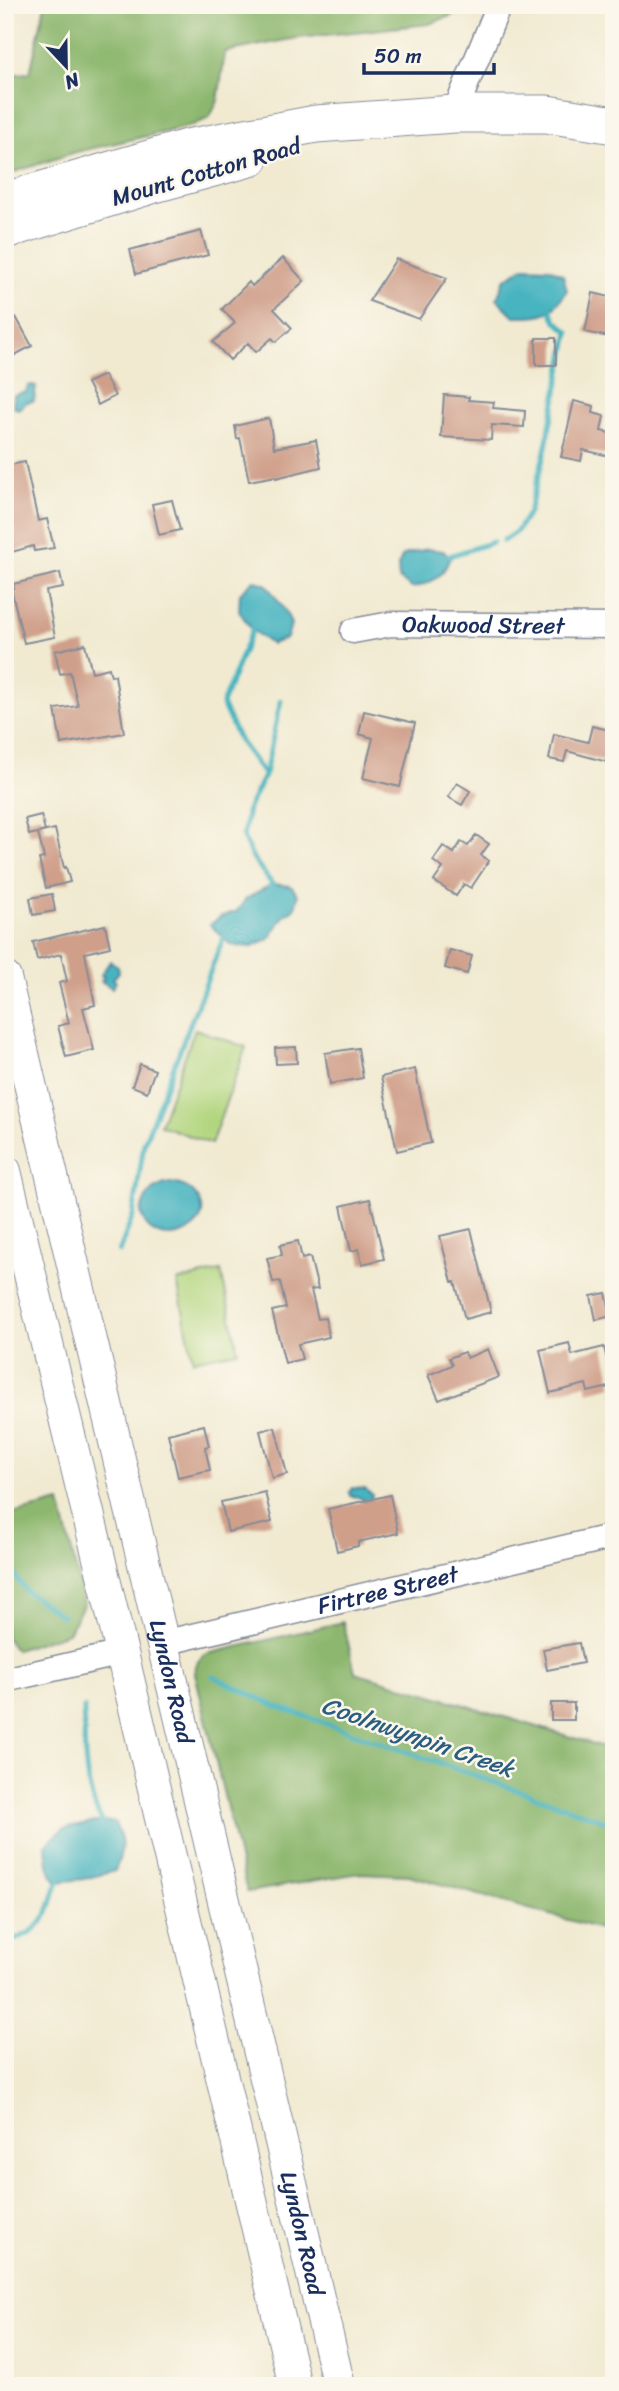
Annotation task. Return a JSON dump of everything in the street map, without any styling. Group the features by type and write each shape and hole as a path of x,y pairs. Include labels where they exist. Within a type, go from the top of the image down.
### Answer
{"highway":[{"name":"Mount Cotton Road","path":"187,148 316,124 454,114 547,114 614,125"},
{"name":"Mount Cotton Road","path":"5,230 117,196 407,117"},
{"path":"5,201 187,148"}],"main road":[{"name":"Mount Cotton Road","path":"5,192 141,152 187,148"},
{"path":"5,240 117,196"},
{"name":"Lyndon Road","path":"5,978 339,2386"},
{"name":"Lyndon Road","path":"5,1171 295,2386"},
{"path":"122,1653 163,1643"}],"street":[{"path":"454,114 499,5"},
{"name":"Oakwood Street","path":"353,631 391,624 614,626"},
{"name":"Firtree Street","path":"163,1643 614,1536"},
{"path":"5,1680 122,1653"}],"green space":[{"path":"45,5 470,5 466,10 429,24 297,38 225,52 218,101 209,118 191,126 76,152 5,175 5,75 30,73"},
{"path":"195,1029 246,1047 211,1144 160,1125"},
{"path":"221,1271 238,1351 193,1360 177,1281"},
{"path":"60,1502 84,1603 68,1633 16,1650 5,1637 5,1516"},
{"path":"343,1622 355,1672 614,1750 614,1933 409,1875 359,1873 247,1892 195,1673 197,1664 207,1654"}],"water":[{"path":"524,267 550,268 563,275 567,290 551,310 539,315 514,316 497,299 504,280"},
{"path":"28,386 36,386 34,401 27,402 19,409 13,407 14,395 26,392"},
{"path":"427,549 443,551 450,556 448,563 437,578 412,588 399,579 398,566 403,555"},
{"path":"254,580 267,585 286,612 291,624 287,638 271,644 252,630 239,611 240,593"},
{"path":"272,884 291,886 298,895 295,908 284,916 269,939 251,947 231,945 210,925 220,917 237,911 246,899"},
{"path":"110,961 118,966 119,972 113,979 116,982 112,988 101,981 104,977 101,975"},
{"path":"169,1183 181,1185 191,1191 202,1209 200,1219 193,1228 182,1234 169,1236 157,1234 147,1226 141,1212 150,1193"},
{"path":"353,1488 365,1489 372,1495 371,1500 364,1501 350,1496 349,1492"},
{"path":"102,1821 114,1822 120,1835 121,1852 115,1871 57,1882 49,1869 46,1845 63,1829"}],"building":[{"path":"201,231 208,255 136,274 130,250"},
{"path":"283,258 304,281 274,309 292,328 276,342 272,338 256,352 248,343 230,360 213,342 235,323 222,309 249,282 252,286"},
{"path":"396,259 447,278 419,319 369,301"},
{"path":"593,293 614,298 614,338 585,332"},
{"path":"16,317 32,346 5,360 5,323"},
{"path":"536,338 556,338 556,365 536,365"},
{"path":"104,375 115,396 98,405 87,383"},
{"path":"444,395 494,402 493,408 525,411 524,427 492,425 491,440 441,437"},
{"path":"574,401 594,406 593,413 604,416 601,431 614,434 614,457 583,450 581,461 561,457"},
{"path":"269,418 274,448 316,440 321,467 276,478 249,481 235,426"},
{"path":"25,462 38,521 47,519 54,548 34,551 33,546 5,554 5,466"},
{"path":"172,500 180,530 159,535 152,504"},
{"path":"60,573 63,588 46,591 55,637 24,643 11,588 14,588 13,584"},
{"path":"85,644 92,672 109,668 111,676 115,675 124,733 61,744 55,709 78,706 70,672 60,674 55,651"},
{"path":"364,711 415,723 400,787 363,778 373,738 359,734"},
{"path":"592,726 614,731 614,764 567,751 564,762 549,759 554,734 588,742"},
{"path":"457,783 470,791 462,805 448,797"},
{"path":"41,815 45,831 29,835 25,819"},
{"path":"55,829 70,882 46,888 39,859 44,858 38,833"},
{"path":"476,835 489,844 481,855 489,861 471,888 464,884 456,896 434,881 443,868 433,861 443,846 454,853 461,842 468,846"},
{"path":"52,894 55,911 33,915 30,898"},
{"path":"105,925 110,947 85,953 95,1005 83,1008 94,1050 66,1057 58,1026 69,1023 59,983 67,981 61,954 37,960 33,942"},
{"path":"450,950 472,956 467,974 445,968"},
{"path":"296,1047 297,1063 276,1064 275,1048"},
{"path":"358,1048 363,1078 330,1084 325,1053"},
{"path":"140,1064 155,1070 147,1092 132,1086"},
{"path":"415,1069 431,1143 397,1151 381,1077"},
{"path":"370,1199 384,1259 362,1264 359,1249 351,1251 341,1206"},
{"path":"471,1229 491,1312 465,1319 440,1236"},
{"path":"298,1241 302,1259 310,1257 318,1289 311,1290 318,1319 325,1318 329,1337 298,1344 302,1359 285,1363 272,1311 286,1308 280,1281 273,1282 267,1258 282,1255 280,1245"},
{"path":"606,1293 611,1316 596,1320 591,1296"},
{"path":"569,1343 572,1355 604,1347 613,1386 588,1392 586,1384 550,1393 540,1350"},
{"path":"488,1349 499,1377 439,1400 428,1375 452,1365 449,1358 464,1352 467,1358"},
{"path":"204,1425 209,1446 205,1447 210,1470 178,1477 168,1434"},
{"path":"275,1427 287,1474 272,1478 260,1431"},
{"path":"265,1492 272,1522 228,1532 221,1502"},
{"path":"390,1495 398,1533 358,1542 358,1546 337,1551 328,1509"},
{"path":"579,1643 583,1663 547,1670 543,1649"},
{"path":"551,1703 574,1703 574,1720 551,1720"}],"waterway":[{"path":"503,541 517,531 529,512 545,451 569,332 556,321 551,311"},
{"path":"446,557 493,542"},
{"path":"252,630 222,704 240,742 264,774"},
{"path":"269,888 272,884 252,857 243,837 248,808 265,774 281,700"},
{"path":"119,1252 133,1216 144,1143 223,939 227,937"},
{"name":"Coolnwynpin Creek","path":"5,1563 27,1592 62,1616"},
{"name":"Coolnwynpin Creek","path":"213,1676 273,1705 614,1824"},
{"path":"84,1708 86,1766 91,1795 102,1821 98,1827"},
{"path":"5,1944 39,1925 48,1912 61,1877"}]}
